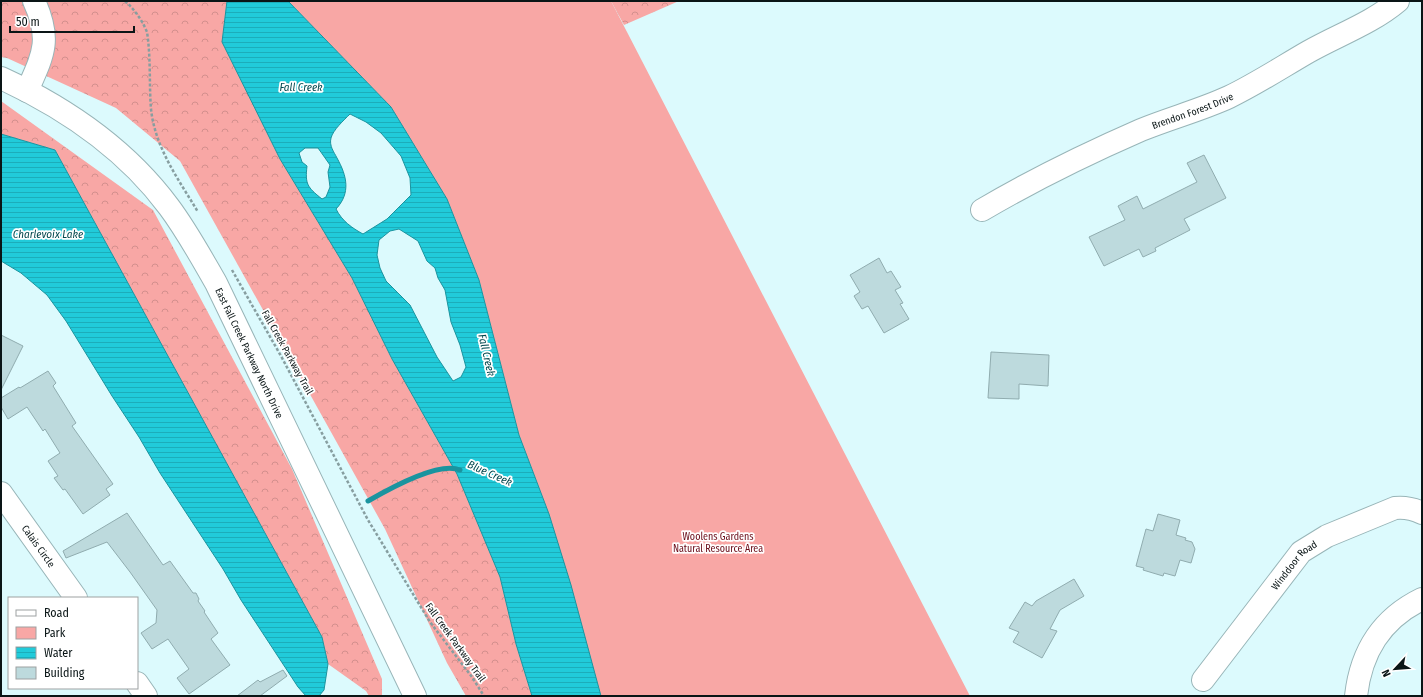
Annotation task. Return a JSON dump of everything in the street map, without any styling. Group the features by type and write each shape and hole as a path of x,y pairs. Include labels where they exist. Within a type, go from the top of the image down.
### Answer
{"street":[{"path":"27,91 40,60 44,45 45,33 42,20 34,1"},
{"name":"Brendon Forest Drive","path":"982,210 1032,181 1084,155 1167,120 1230,97 1382,13 1398,1"},
{"name":"East Fall Creek Parkway North Drive","path":"1,78 78,120 120,154 143,176 187,234 219,290 415,696"},
{"name":"Calais Circle","path":"1,493 75,597"},
{"name":"Winddoor Road","path":"1203,680 1301,552 1306,548 1327,536 1394,508 1411,508 1422,513"},
{"path":"1356,696 1357,682 1361,667 1375,639 1396,616 1422,599"},
{"path":"138,684 146,696"}],"path":[{"path":"125,1 136,12 147,32 151,110 157,136 164,153 198,212"},
{"name":"Fall Creek Parkway Trail","path":"229,264 281,356 368,520 430,622 472,677 484,696"}],"green space":[{"path":"1,1 227,1 222,42 280,159 352,278 392,359 457,474 500,577 516,644 532,696 466,696 447,663 385,529 180,161 116,108 7,58 1,57"},
{"name":"Woolens Gardens Natural Resource Area","path":"288,1 611,1 970,696 601,696 549,514 519,435 479,280 447,199 391,107"},
{"path":"611,1 679,1 624,25"},
{"path":"1,101 153,210 292,469 382,679 382,696 369,696 366,691 328,664 322,637 55,150 1,134"}],"water":[{"name":"Fall Creek","path":"227,1 288,1 391,107 447,199 479,280 519,435 549,514 571,585 601,696 532,696 516,644 500,577 457,474 392,359 352,278 280,159 222,42","holes":["350,114 366,122 381,133 401,156 410,178 411,195 387,219 363,234 348,224 336,209 341,203 346,191 343,171 331,144 331,138 339,125","305,148 318,148 330,165 328,172 330,187 326,197 322,199 308,185 306,177 307,166 302,162 299,153","399,229 418,241 427,261 435,268 438,278 445,290 451,322 460,345 466,367 461,377 453,381 437,357 410,305 386,281 380,268 377,255 379,240 390,231"]},
{"name":"Charlevoix Lake","path":"1,134 55,150 322,637 328,664 324,690 319,696 306,696 298,687 160,473 66,321 47,295 21,273 1,261"}],"building":[{"path":"1204,155 1226,198 1184,219 1190,230 1155,248 1156,251 1143,257 1139,249 1104,266 1089,237 1125,220 1118,206 1137,196 1143,209 1197,182 1187,163"},
{"path":"879,258 887,273 891,271 901,287 895,290 903,303 900,304 909,319 884,333 868,306 862,309 854,296 860,292 850,275"},
{"path":"1,335 23,346 1,390"},
{"path":"991,352 1049,355 1048,386 1019,384 1019,399 988,398"},
{"path":"48,371 56,383 53,386 76,423 72,426 113,484 106,489 110,495 83,514 65,489 63,490 54,478 58,476 48,461 60,453 45,429 43,431 27,407 8,419 1,407 1,398"},
{"path":"127,513 163,565 170,561 193,593 196,593 199,599 198,601 205,611 204,612 218,633 211,639 230,665 189,694 177,678 189,669 168,639 152,649 141,633 156,623 157,610 107,542 66,558 63,551"},
{"path":"1158,514 1180,520 1176,535 1186,538 1185,540 1192,542 1195,549 1191,563 1180,560 1175,576 1164,573 1163,576 1143,570 1144,568 1136,566 1146,529 1153,531"},
{"path":"1074,579 1084,596 1060,610 1050,629 1057,631 1042,658 1013,642 1019,632 1009,628 1025,602 1032,606 1036,601"},
{"path":"283,670 287,676 260,696 237,696 258,680 260,682"}],"waterway":[{"name":"Blue Creek","path":"368,501 387,490 427,473 451,468 460,470"}]}
